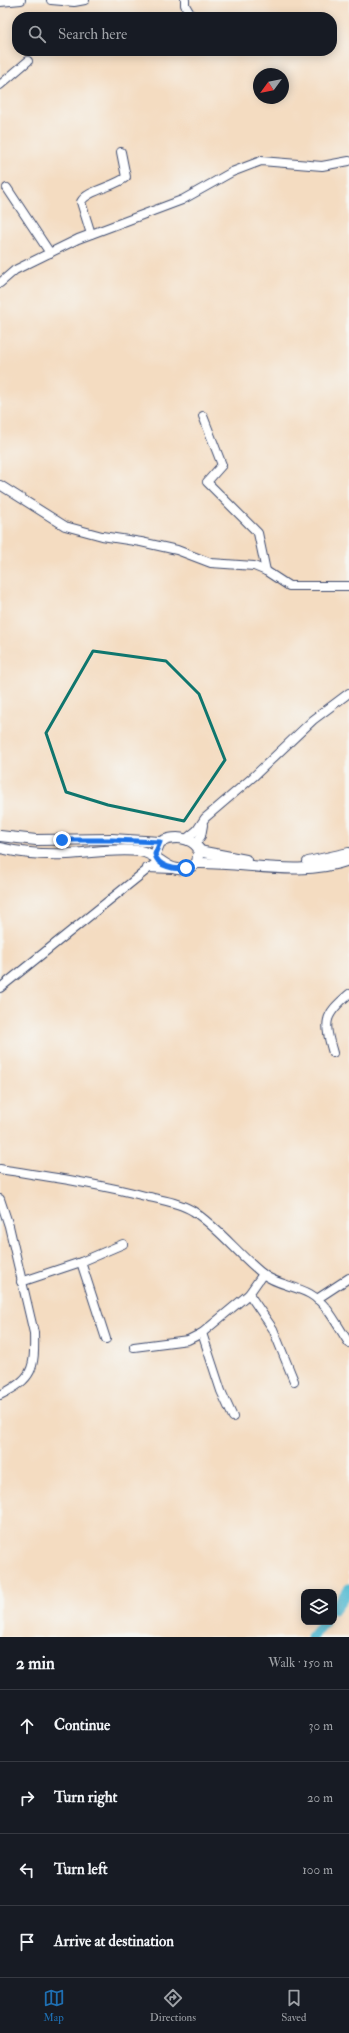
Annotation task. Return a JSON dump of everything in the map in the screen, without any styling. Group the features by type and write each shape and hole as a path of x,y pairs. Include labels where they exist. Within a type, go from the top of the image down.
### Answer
{"main road":[{"path":"0,836 36,840 112,840 160,842 173,838 186,839 197,848 256,861 281,863 307,862 349,853"},
{"path":"157,859 155,854 160,842"},
{"path":"0,848 14,851 66,854 120,850 141,851 173,869 186,868 197,863 217,863 280,870 331,866 349,860"},
{"path":"197,848 197,863"}],"street":[{"path":"0,2 21,0"},
{"path":"51,0 74,2 85,0"},
{"path":"185,0 184,4 189,12"},
{"path":"0,85 28,61"},
{"path":"91,234 81,202 86,196 121,181 126,177 121,152"},
{"path":"0,283 15,270 50,253 91,234 182,200 232,172 252,163 261,161 322,166 349,161"},
{"path":"7,188 50,253"},
{"path":"203,416 222,466 207,482 258,533 266,571"},
{"path":"0,485 65,526 102,536 141,542 177,550 211,563 254,566 266,571 289,586 349,586"},
{"path":"186,839 197,830 205,818 253,777 312,720 349,693"},
{"path":"197,848 205,818"},
{"path":"0,988 157,859"},
{"path":"147,868 173,869"},
{"path":"333,1053 326,1024 330,1015 349,994"},
{"path":"0,1169 84,1182 174,1203 192,1210 208,1222 263,1274 278,1284 300,1290 317,1299 325,1306 349,1343"},
{"path":"0,1199 9,1226 34,1333 31,1371 24,1380 15,1387 0,1395"},
{"path":"21,1282 81,1262 124,1244"},
{"path":"81,1262 106,1339"},
{"path":"134,1346 188,1340 202,1333 249,1294 263,1274"},
{"path":"317,1299 349,1278"},
{"path":"249,1294 272,1329 294,1381"},
{"path":"202,1333 221,1390 233,1417"}],"highlighted area":[{"path":"93,651 166,661 199,694 225,760 184,821 108,805 66,792 46,733"}],"waterway":[{"path":"337,1605 349,1589"},
{"path":"312,1637 322,1625"}],"route":[{"path":"62,840 128,840 155,843 160,842 155,854 158,861 173,869 186,868"}]}
